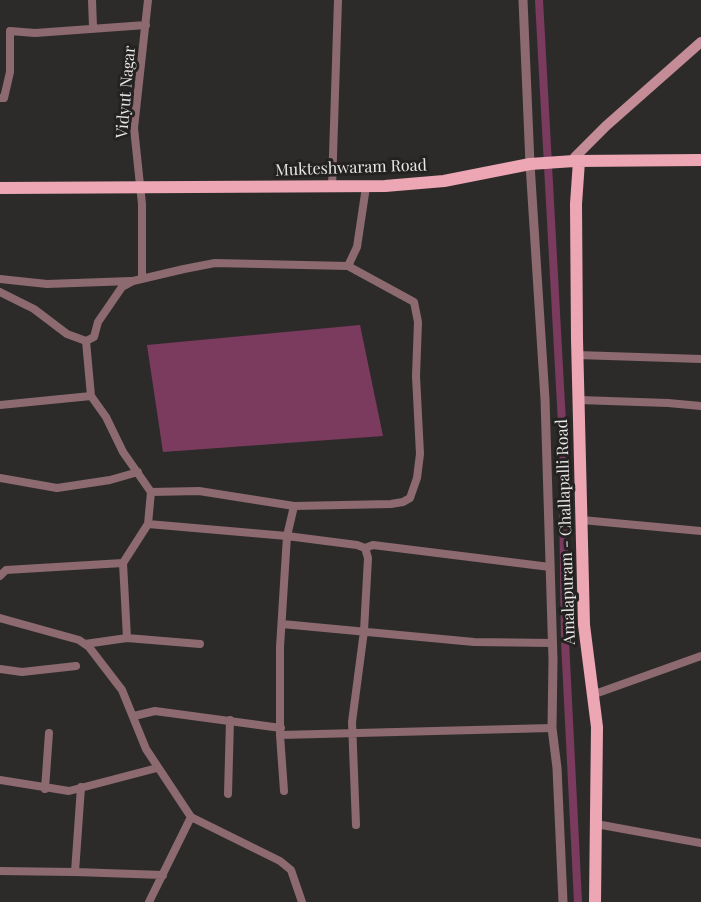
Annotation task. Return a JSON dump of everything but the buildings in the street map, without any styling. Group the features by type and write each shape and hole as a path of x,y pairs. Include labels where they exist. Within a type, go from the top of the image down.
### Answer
{"main road":[{"path":"574,161 575,157 606,126 701,42"},
{"name":"Mukteshwaram Road","path":"0,188 366,187 444,181 533,164 574,161 701,160"},
{"name":"Amalapuram - Challapalli Road","path":"574,161 584,625 597,728 595,902"}],"street":[{"path":"92,0 93,27"},
{"name":"Vidyut Nagar","path":"142,279 139,187 134,128 148,0"},
{"path":"332,188 338,0"},
{"path":"523,0 545,399 553,643 552,728 557,768 562,902"},
{"path":"0,98 4,98 10,72 10,31 35,33 93,27 146,26"},
{"path":"348,266 357,247 366,187"},
{"path":"0,279 47,284 133,281 216,263 348,266 414,302 418,322 416,376 420,454 417,478 410,498 403,502 294,506 199,491 152,492"},
{"path":"86,342 94,337 98,322 122,287 133,281"},
{"path":"0,292 34,309 67,334 86,342"},
{"path":"86,342 91,396 152,492 148,524 123,563 127,638"},
{"path":"577,355 701,359"},
{"path":"0,405 91,396"},
{"path":"579,400 668,402 701,406"},
{"path":"0,478 57,488 110,480 138,472"},
{"path":"284,791 280,731 282,624 287,536 294,506"},
{"path":"582,520 701,531"},
{"path":"148,524 287,536 365,548 373,544 550,567"},
{"path":"356,825 352,732 364,631 368,558 365,548"},
{"path":"0,576 6,570 123,563"},
{"path":"0,618 85,644 127,638 200,644"},
{"path":"282,624 474,642 553,643"},
{"path":"85,644 122,690 146,749 191,817 280,861 291,870 302,902"},
{"path":"592,695 701,656"},
{"path":"0,669 22,672 76,666"},
{"path":"134,716 156,711 230,720 280,731 552,728"},
{"path":"228,794 230,720"},
{"path":"45,789 49,733"},
{"path":"0,780 45,789 69,791 157,768"},
{"path":"75,872 81,787"},
{"path":"149,902 191,817"},
{"path":"596,824 701,843"},
{"path":"0,871 162,875"}],"shaded area":[{"path":"360,325 383,436 163,452 147,345"}],"waterway":[{"path":"539,0 562,423 565,641 578,902"}]}
